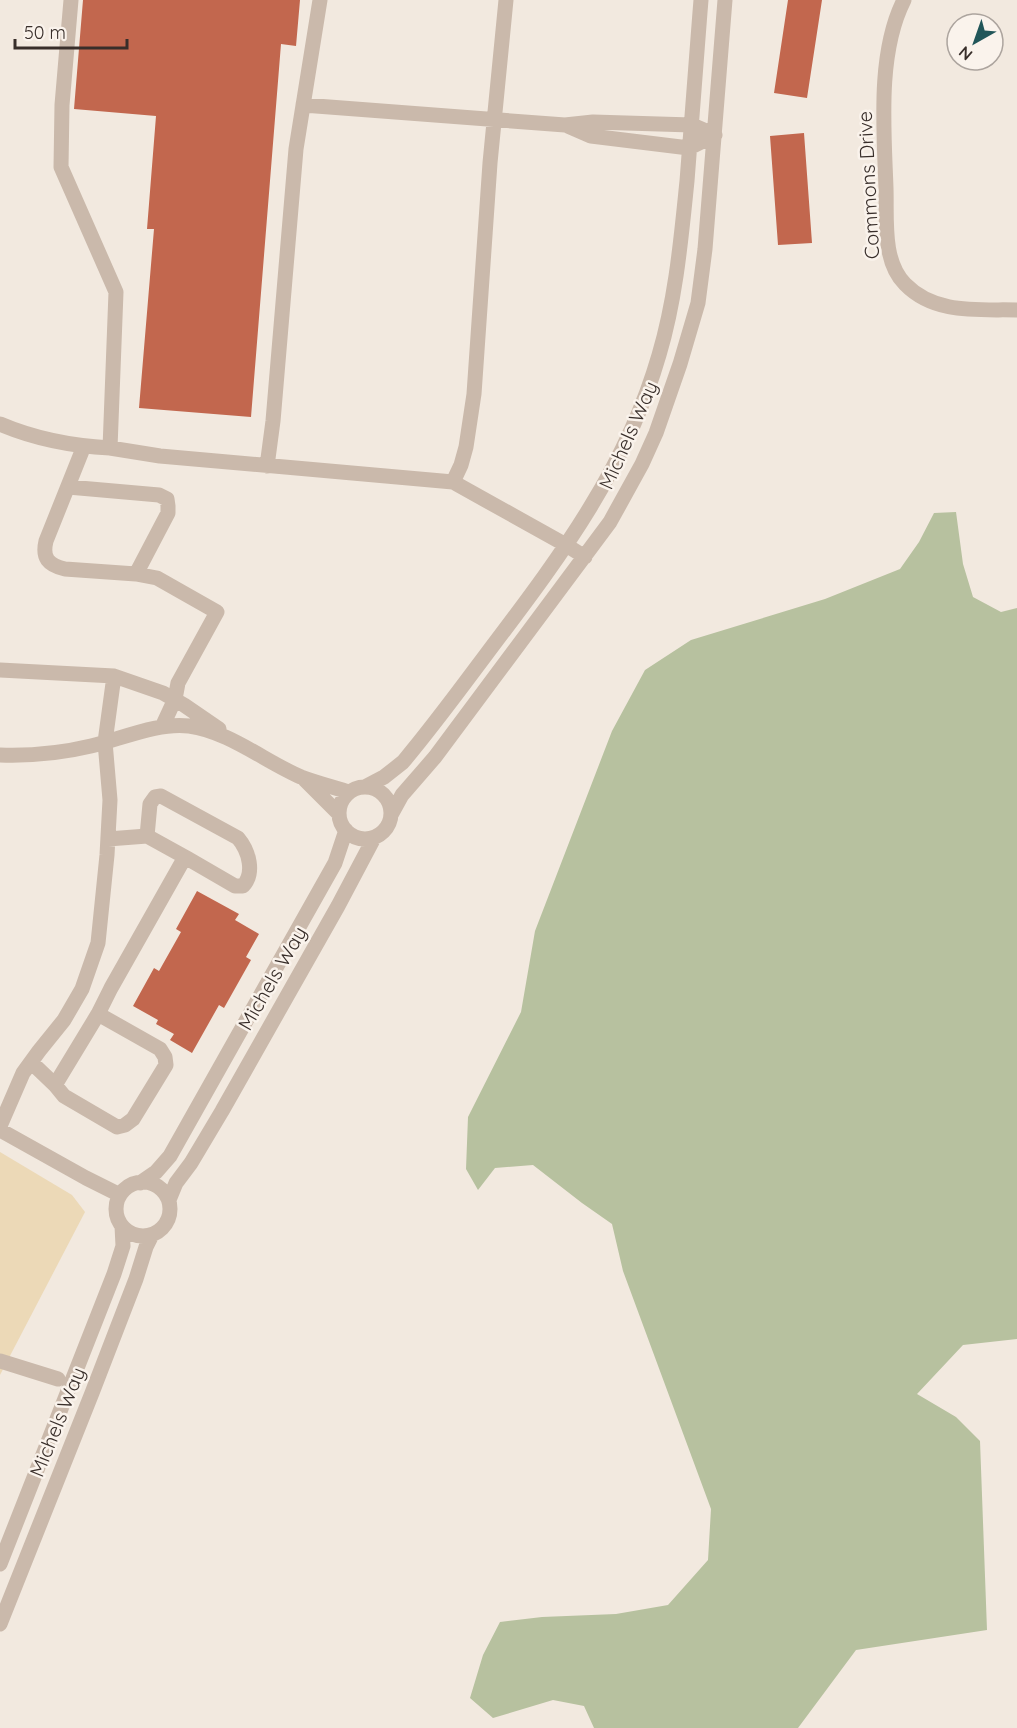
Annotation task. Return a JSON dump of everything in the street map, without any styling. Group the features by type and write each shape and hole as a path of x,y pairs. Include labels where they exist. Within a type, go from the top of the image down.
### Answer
{"street":[{"path":"71,0 62,105 61,167 116,292 110,448"},
{"path":"267,466 273,421 296,149 320,0"},
{"path":"453,482 466,447 474,394 490,163 506,0"},
{"name":"Michels Way","path":"364,787 396,769 411,753 566,545 591,508 623,448 659,355 674,292 692,125 701,0"},
{"name":"Michels Way","path":"391,815 402,795 435,758 610,522 642,464 668,403 698,303 705,249 725,0"},
{"name":"Commons Drive","path":"904,0 892,35 883,112 890,255 896,271 905,284 931,302 948,308 1017,310"},
{"path":"303,105 565,125 592,122 692,125 715,135"},
{"path":"565,125 591,136 689,148 715,135"},
{"path":"0,424 49,440 160,456 453,482 585,557"},
{"path":"84,446 46,541 44,551 47,560 56,567 64,569 136,574 157,578 217,612 178,682 175,699 162,727"},
{"path":"68,487 159,495 166,499 168,513 136,574"},
{"path":"0,670 114,676 143,685 175,699 244,746"},
{"path":"114,676 105,742 110,800 98,943 82,989 64,1020 23,1073 0,1128 120,1195"},
{"path":"0,755 34,755 89,747 162,727 188,725 203,728 244,746 300,776 349,792"},
{"path":"300,776 339,814"},
{"path":"364,787 381,792 391,807 386,829 374,838 358,838 345,830 339,814 343,798 356,788 364,787"},
{"path":"108,839 147,836 236,886 243,886 248,880 250,870 243,844 238,838 161,796 155,797 150,804 147,836"},
{"name":"Michels Way","path":"140,1183 156,1172 170,1156 335,863 345,830"},
{"name":"Michels Way","path":"169,1200 176,1184 222,1111 374,838"},
{"path":"55,1085 98,1014 185,856"},
{"path":"31,1062 64,1096 117,1127 125,1125 133,1119 166,1065 165,1057 160,1048 98,1014"},
{"path":"140,1183 156,1186 169,1200 170,1214 166,1223 152,1235 136,1235 128,1232 118,1219 116,1211 120,1195 126,1189 140,1183"},
{"name":"Michels Way","path":"0,1564 114,1274 123,1246 122,1226"},
{"name":"Michels Way","path":"0,1624 152,1235"},
{"path":"0,1361 58,1379"}],"green space":[{"path":"956,512 963,564 973,597 1001,612 1017,608 1017,1339 963,1345 917,1394 956,1417 980,1441 987,1630 856,1650 798,1728 594,1728 584,1706 553,1700 493,1718 470,1698 483,1655 500,1622 542,1617 616,1614 668,1605 708,1560 711,1509 623,1271 612,1224 533,1165 495,1168 478,1190 466,1169 468,1117 521,1012 535,931 612,731 645,670 691,640 825,599 900,569 919,542 934,513"}],"sand":[{"path":"0,1152 72,1195 85,1212 0,1375"}],"building":[{"path":"83,0 300,0 296,46 281,44 251,417 139,408 154,229 147,229 156,116 74,109"},
{"path":"788,0 822,0 807,98 774,93"},
{"path":"804,133 812,243 778,245 770,136"},
{"path":"197,891 239,914 235,920 259,934 246,957 251,960 224,1008 219,1005 192,1053 170,1040 174,1034 156,1024 158,1020 133,1006 154,968 159,971 181,932 176,929"}]}
